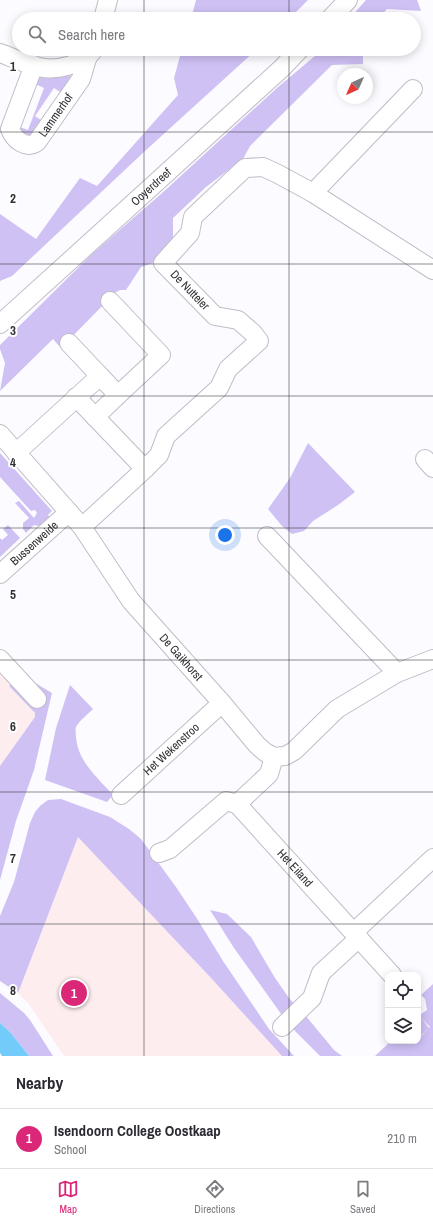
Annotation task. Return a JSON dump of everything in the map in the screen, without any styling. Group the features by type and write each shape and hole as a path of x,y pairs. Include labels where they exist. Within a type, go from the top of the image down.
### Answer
{"street":[{"path":"105,12 108,0"},
{"path":"337,12 348,0"},
{"name":"Lammerhof","path":"0,53 44,68 54,68 77,64 87,56"},
{"name":"Lammerhof","path":"34,65 10,129 14,137 25,145 29,146 37,142 81,79 89,56"},
{"name":"Ooyerdreef","path":"0,324 118,218 292,56"},
{"path":"313,193 413,89"},
{"name":"De Nutteler","path":"82,527 145,469 159,454 166,436 219,388 228,369 259,341 253,333 238,320 215,316 163,263 190,233 193,217 245,168 263,167 313,193 433,270"},
{"path":"95,417 161,355 110,301"},
{"path":"69,343 118,395"},
{"path":"16,453 100,376"},
{"path":"76,397 145,469"},
{"name":"De Gaikhorst","path":"0,434 82,527 131,601 222,703 257,745 274,757"},
{"name":"Bussenweide","path":"0,574 69,512"},
{"path":"267,536 398,673"},
{"path":"0,659 37,699"},
{"path":"159,853 170,849 226,802 237,804 269,774 274,757 285,756 294,751 337,709 398,673 433,659"},
{"name":"Het Wekenstroo","path":"122,795 222,703"},
{"name":"Het Eiland","path":"237,804 389,972"},
{"path":"282,1027 312,998 321,973 356,935 433,858"}],"shaded area":[{"path":"196,0 308,0 296,12 193,12"},
{"path":"366,0 417,0 421,11 387,9 384,12 355,12"},
{"path":"180,56 249,56 145,151 12,276 0,281 0,214 36,239 80,178 97,186 178,95 174,78"},
{"path":"315,56 363,56 363,64 332,65 250,146 243,159 206,187 173,218 173,238 156,257 153,263 141,267 126,290 120,290 109,296 104,304 66,343 59,346 53,339 0,391 5,363 0,345 92,254 161,194 278,87"},
{"path":"70,74 72,82 63,94 54,88 35,116 44,122 31,139 16,128 17,126 28,130 44,88 33,83 36,76"},
{"path":"308,443 355,492 313,521 304,531 292,534 282,526 268,509 290,478"},
{"path":"0,453 52,511 48,515 51,519 44,527 34,525 26,533 23,529 23,523 29,518 15,503 19,501 34,518 37,513 35,510 31,511 0,477"},
{"path":"8,525 20,538 0,557 0,538 2,540 8,535 3,529"},
{"path":"0,668 13,682 9,686 35,713 35,717 0,766"},
{"path":"22,675 52,693 34,770 16,821 0,880 0,766 35,717 35,713 9,686"},
{"path":"70,685 93,709 76,727 76,737 85,762 95,776 113,795 107,802 45,780 56,728"},
{"path":"61,799 110,817 129,829 141,839 176,887 223,961 269,1029 294,1056 282,1056 211,978 78,837 18,993 0,981 0,916 14,882 30,823 35,812 40,806 48,800"},
{"path":"78,836 282,1056 64,1056 28,1003 18,993"},
{"path":"210,910 227,914 251,937 275,978 297,1007 284,1018 234,948"},
{"path":"433,984 433,1056 375,1056 388,1044 421,1044 421,1036 429,1028 421,1035 421,1014 427,1010 425,999 421,995"},
{"path":"0,993 30,1020 53,1056 29,1056 10,1032 0,1023"},
{"path":"305,1015 334,1050 342,1056 320,1056 293,1029"}],"water":[{"path":"0,1023 10,1032 29,1056 2,1056 0,1053"}],"place":[{"name":"Isendoorn College Oostkaap","path":"74,993"}]}
